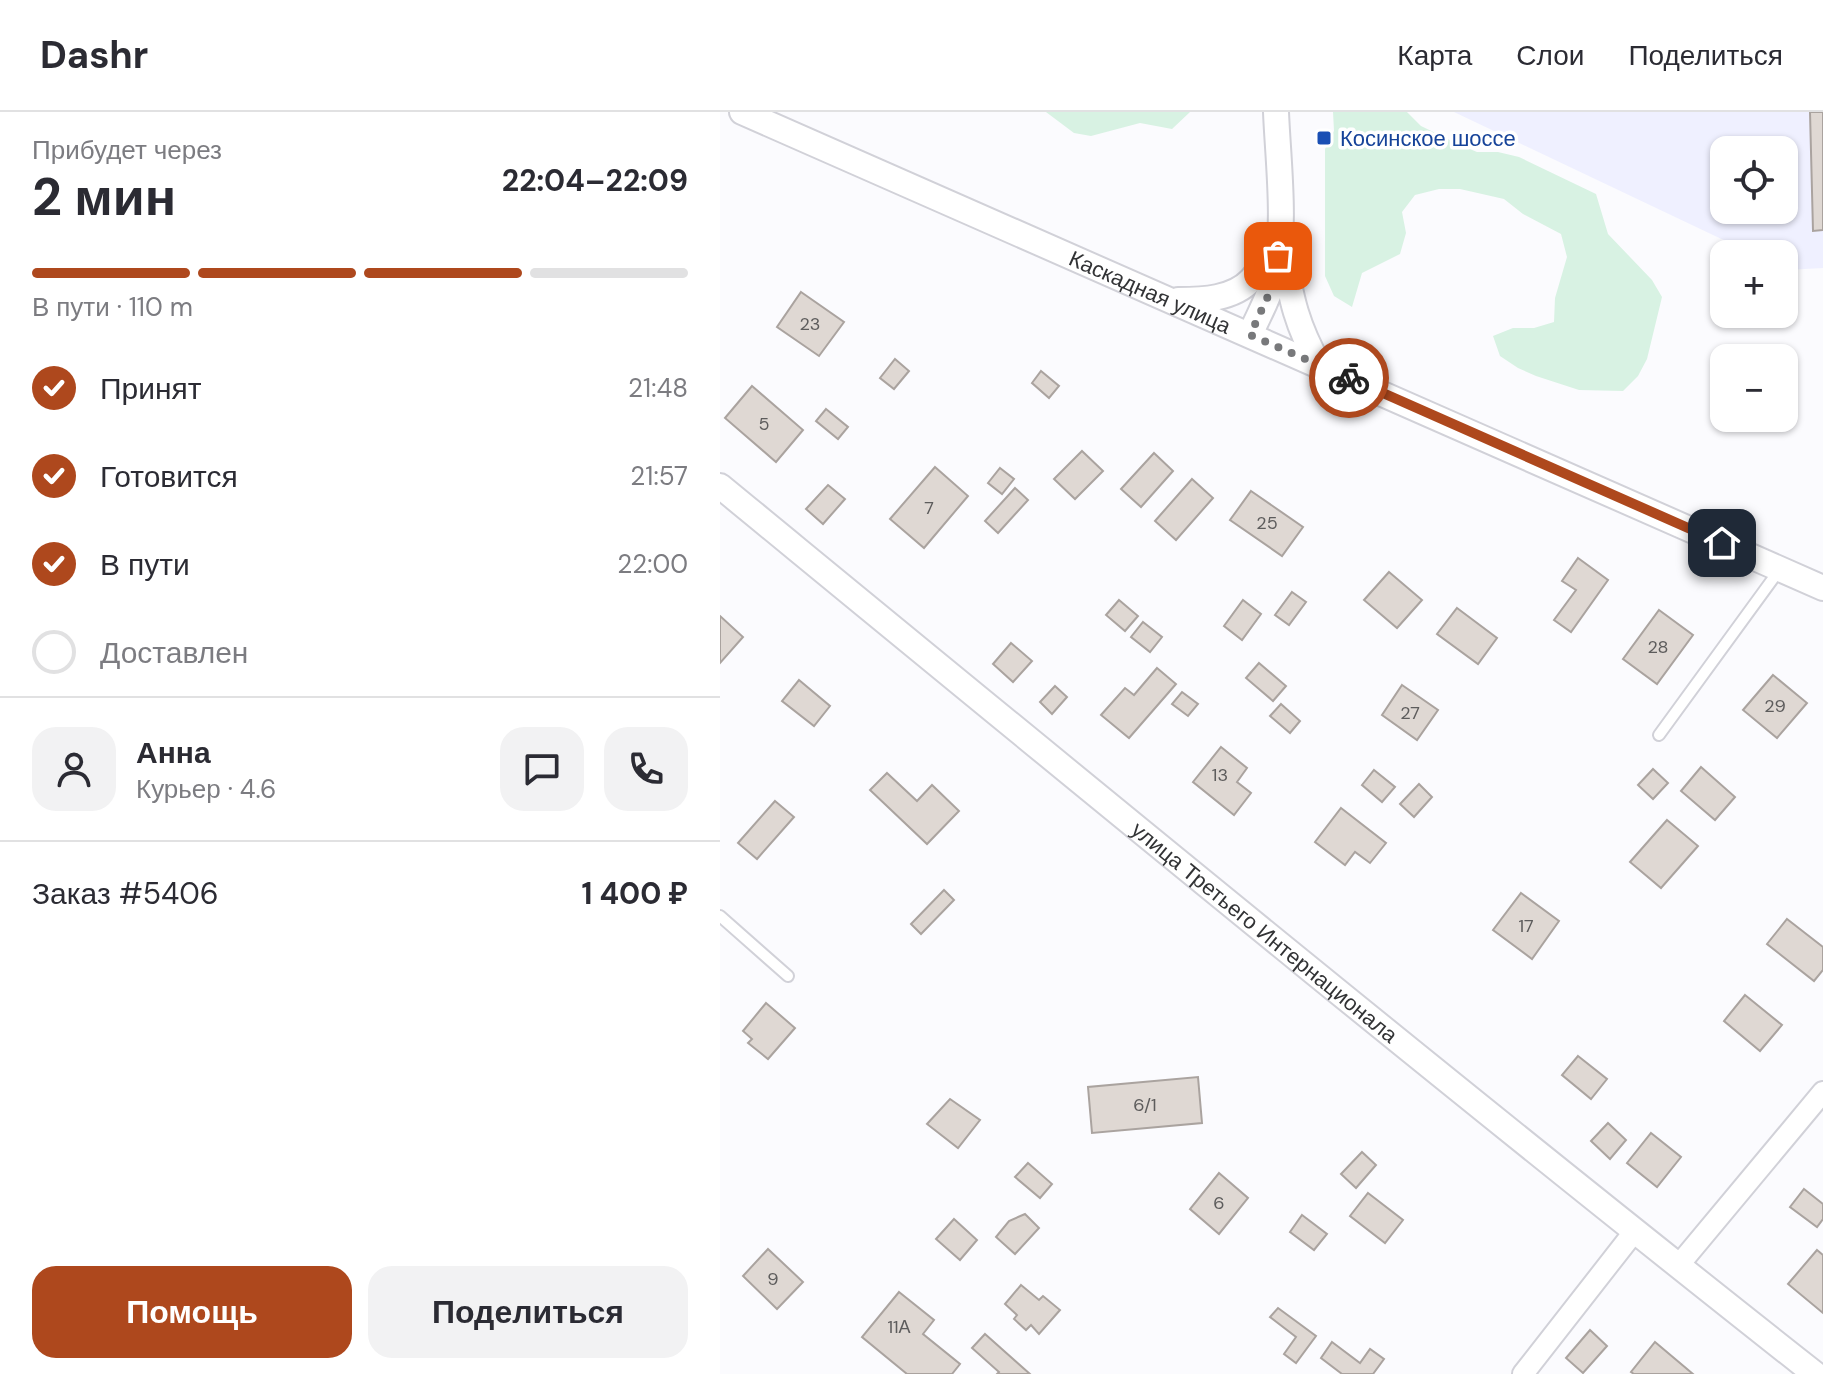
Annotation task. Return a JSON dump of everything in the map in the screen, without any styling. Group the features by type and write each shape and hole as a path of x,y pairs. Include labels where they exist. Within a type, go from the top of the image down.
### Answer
{"street":[{"name":"Каскадная улица","path":"742,112 1823,588"},
{"path":"1276,112 1281,234 1292,301 1305,340 1319,365"},
{"path":"1172,300 1206,300 1231,293 1251,281 1281,234"},
{"path":"1250,335 1269,294 1281,234"},
{"name":"улица Третьего Интернационала","path":"720,486 1634,1232 1815,1374"},
{"path":"1678,1266 1823,1092"},
{"path":"1523,1374 1634,1232"}],"lane":[{"path":"1659,735 1780,569"},
{"path":"720,916 788,976"}],"shaded area":[{"path":"1454,112 1823,112 1823,268 1798,269 1798,240 1724,240"}],"green space":[{"path":"1046,112 1190,112 1172,129 1140,123 1091,136 1074,133"},
{"path":"1333,112 1407,112 1421,126 1458,144 1477,152 1498,152 1519,157 1596,194 1608,234 1652,280 1662,297 1647,359 1638,376 1623,391 1579,390 1536,376 1500,356 1493,336 1513,328 1534,328 1554,322 1555,298 1567,257 1561,234 1523,214 1504,199 1460,189 1439,189 1415,195 1402,212 1406,233 1400,254 1362,273 1352,307 1334,296 1325,276 1325,149 1334,131"}],"building":[{"path":"1810,112 1823,112 1823,230 1813,231"},
{"path":"801,292 844,322 819,356 777,327"},
{"path":"895,359 909,371 894,389 880,378"},
{"path":"1041,371 1059,386 1049,398 1032,383"},
{"path":"752,386 803,430 776,462 725,418"},
{"path":"826,409 848,427 838,439 816,421"},
{"path":"1082,451 1103,471 1075,499 1054,479"},
{"path":"1154,453 1173,471 1141,507 1121,489"},
{"path":"935,467 968,496 924,548 890,519"},
{"path":"1000,468 1014,479 1002,494 988,483"},
{"path":"1192,479 1213,498 1176,540 1155,521"},
{"path":"828,485 845,499 823,524 806,509"},
{"path":"1015,488 1028,500 998,533 985,521"},
{"path":"1251,491 1303,527 1282,556 1230,520"},
{"path":"1578,558 1608,580 1571,632 1554,620 1576,590 1562,581"},
{"path":"1389,572 1422,600 1397,628 1364,600"},
{"path":"1292,592 1306,602 1289,625 1275,615"},
{"path":"1119,600 1138,616 1125,631 1106,615"},
{"path":"1243,600 1261,614 1242,640 1224,626"},
{"path":"1457,608 1497,638 1478,664 1437,634"},
{"path":"1659,610 1693,635 1657,684 1623,659"},
{"path":"720,616 743,637 720,663"},
{"path":"1143,622 1162,637 1150,652 1131,637"},
{"path":"1011,643 1032,661 1013,682 993,664"},
{"path":"1259,663 1286,686 1273,701 1246,678"},
{"path":"1157,668 1176,684 1129,738 1101,715 1125,688 1134,695"},
{"path":"1773,675 1807,703 1777,738 1743,710"},
{"path":"799,680 830,706 814,726 782,701"},
{"path":"1402,685 1438,710 1417,740 1382,715"},
{"path":"1055,686 1067,697 1052,714 1040,702"},
{"path":"1182,692 1198,704 1188,716 1172,704"},
{"path":"1281,704 1300,721 1290,733 1270,716"},
{"path":"1221,747 1247,768 1237,782 1251,793 1234,815 1193,782"},
{"path":"1701,767 1735,797 1715,820 1681,791"},
{"path":"1653,769 1668,783 1653,799 1638,785"},
{"path":"1374,770 1395,787 1382,802 1362,785"},
{"path":"887,773 917,801 932,785 959,811 927,844 870,790"},
{"path":"1419,784 1432,797 1414,817 1400,804"},
{"path":"775,801 794,817 757,859 738,843"},
{"path":"1341,808 1386,843 1370,863 1355,852 1345,865 1315,842"},
{"path":"1667,820 1698,846 1661,888 1630,862"},
{"path":"944,890 954,900 921,934 911,924"},
{"path":"1521,893 1559,921 1532,959 1493,930"},
{"path":"1787,919 1823,947 1823,970 1814,981 1767,944"},
{"path":"1745,995 1782,1025 1760,1051 1724,1021"},
{"path":"766,1003 795,1028 768,1059 748,1043 752,1039 743,1031"},
{"path":"1578,1056 1607,1079 1591,1099 1562,1075"},
{"path":"1198,1077 1202,1123 1092,1133 1088,1087"},
{"path":"950,1099 980,1120 958,1148 927,1124"},
{"path":"1608,1123 1626,1140 1610,1159 1591,1141"},
{"path":"1651,1133 1681,1157 1657,1187 1627,1163"},
{"path":"1362,1152 1376,1165 1356,1188 1341,1174"},
{"path":"1028,1163 1052,1184 1040,1198 1015,1177"},
{"path":"1219,1173 1248,1198 1219,1234 1190,1209"},
{"path":"1804,1189 1823,1204 1823,1219 1817,1227 1790,1207"},
{"path":"1368,1193 1403,1220 1385,1243 1350,1216"},
{"path":"1025,1214 1039,1228 1015,1254 996,1237 1009,1221"},
{"path":"1302,1215 1327,1234 1314,1250 1290,1232"},
{"path":"954,1219 977,1240 960,1260 936,1239"},
{"path":"768,1249 803,1282 777,1309 743,1276"},
{"path":"1817,1250 1823,1255 1823,1313 1788,1284"},
{"path":"1021,1285 1039,1300 1043,1296 1060,1310 1039,1334 1031,1325 1026,1330 1014,1319 1017,1315 1005,1304"},
{"path":"899,1292 934,1320 923,1334 960,1364 952,1374 907,1374 862,1337"},
{"path":"1278,1308 1316,1336 1296,1363 1284,1354 1296,1337 1270,1317"},
{"path":"1590,1330 1607,1346 1583,1373 1566,1358"},
{"path":"985,1334 1030,1374 997,1374 999,1372 972,1348"},
{"path":"1332,1342 1360,1363 1370,1349 1384,1359 1373,1374 1342,1374 1321,1358"},
{"path":"1655,1342 1693,1374 1631,1372"}],"way so far":[{"path":"1278,256 1269,294 1250,335 1349,378"}],"place":[{"name":"Косинское шоссе","path":"1324,138"}],"route":[{"path":"1349,378 1722,543"}]}
